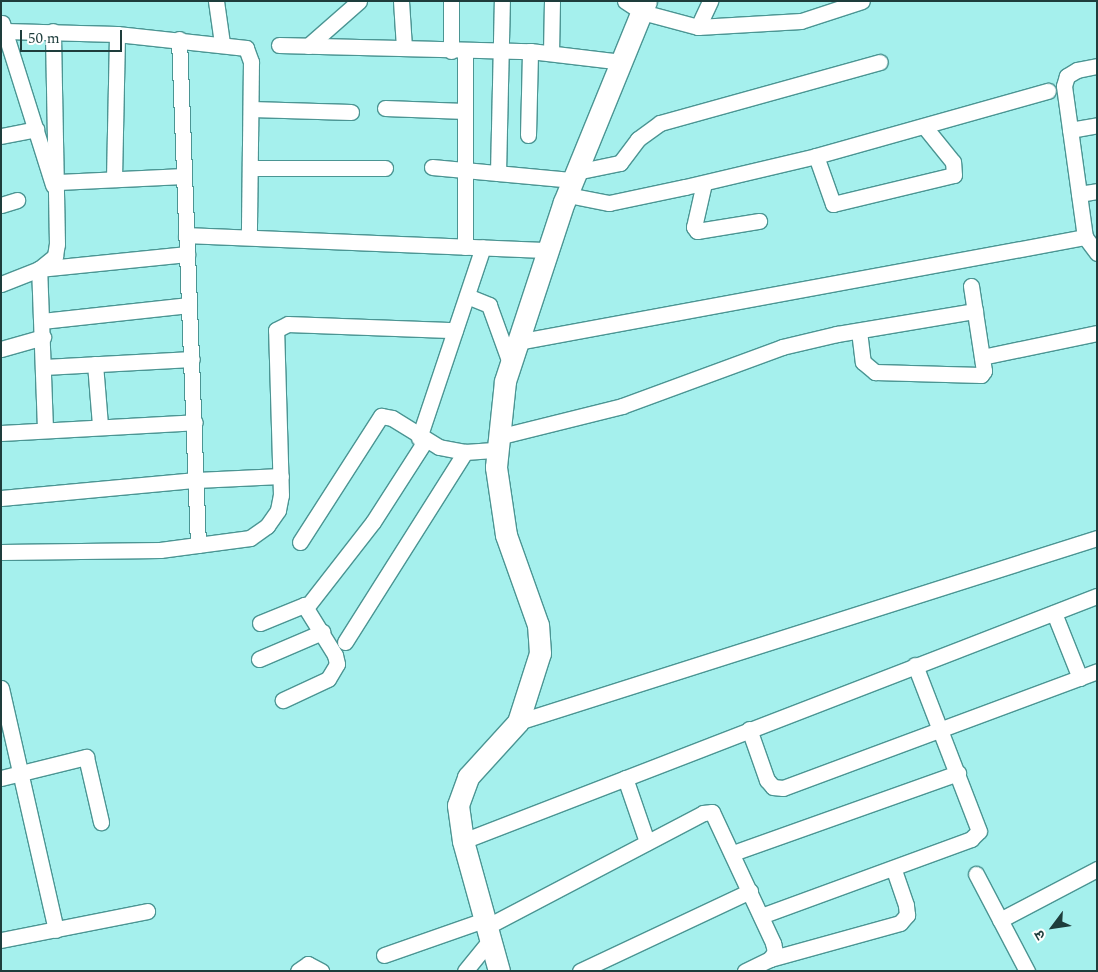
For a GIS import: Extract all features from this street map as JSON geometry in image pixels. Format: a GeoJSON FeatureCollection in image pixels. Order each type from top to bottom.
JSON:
{"type":"FeatureCollection","features":[{"type":"Feature","properties":{"kind":"main road"},"geometry":{"type":"LineString","coordinates":[[499,971],[489,928],[463,841],[458,805],[462,789],[518,722],[540,653],[538,625],[506,535],[496,467],[497,443],[510,363],[572,182],[622,62],[638,5]]}},
{"type":"Feature","properties":{"kind":"street"},"geometry":{"type":"LineString","coordinates":[[216,1],[222,43]]}},
{"type":"Feature","properties":{"kind":"street"},"geometry":{"type":"LineString","coordinates":[[308,46],[359,1]]}},
{"type":"Feature","properties":{"kind":"street"},"geometry":{"type":"LineString","coordinates":[[401,1],[404,48]]}},
{"type":"Feature","properties":{"kind":"street"},"geometry":{"type":"LineString","coordinates":[[451,1],[465,111],[465,247]]}},
{"type":"Feature","properties":{"kind":"street"},"geometry":{"type":"LineString","coordinates":[[498,173],[502,1]]}},
{"type":"Feature","properties":{"kind":"street"},"geometry":{"type":"LineString","coordinates":[[551,53],[552,1]]}},
{"type":"Feature","properties":{"kind":"street"},"geometry":{"type":"LineString","coordinates":[[698,27],[710,1]]}},
{"type":"Feature","properties":{"kind":"street"},"geometry":{"type":"LineString","coordinates":[[638,5],[698,27],[801,22],[862,1]]}},
{"type":"Feature","properties":{"kind":"street"},"geometry":{"type":"LineString","coordinates":[[58,201],[3,27],[222,43],[246,48],[250,52],[249,237]]}},
{"type":"Feature","properties":{"kind":"street"},"geometry":{"type":"LineString","coordinates":[[39,269],[54,256],[58,201],[54,31]]}},
{"type":"Feature","properties":{"kind":"street"},"geometry":{"type":"LineString","coordinates":[[114,179],[117,34]]}},
{"type":"Feature","properties":{"kind":"street"},"geometry":{"type":"LineString","coordinates":[[179,40],[195,422],[198,545]]}},
{"type":"Feature","properties":{"kind":"street"},"geometry":{"type":"LineString","coordinates":[[279,45],[458,51],[530,51],[622,62]]}},
{"type":"Feature","properties":{"kind":"street"},"geometry":{"type":"LineString","coordinates":[[528,135],[530,51]]}},
{"type":"Feature","properties":{"kind":"street"},"geometry":{"type":"LineString","coordinates":[[572,182],[620,163],[638,139],[660,123],[880,62]]}},
{"type":"Feature","properties":{"kind":"street"},"geometry":{"type":"LineString","coordinates":[[1097,66],[1068,76],[1064,86],[1085,237],[1097,253]]}},
{"type":"Feature","properties":{"kind":"street"},"geometry":{"type":"LineString","coordinates":[[432,167],[572,182],[609,203],[704,183],[816,156],[1048,91]]}},
{"type":"Feature","properties":{"kind":"street"},"geometry":{"type":"LineString","coordinates":[[385,108],[465,111]]}},
{"type":"Feature","properties":{"kind":"street"},"geometry":{"type":"LineString","coordinates":[[251,109],[351,112]]}},
{"type":"Feature","properties":{"kind":"street"},"geometry":{"type":"LineString","coordinates":[[1070,130],[1097,125]]}},
{"type":"Feature","properties":{"kind":"street"},"geometry":{"type":"LineString","coordinates":[[816,156],[833,204],[954,175],[953,162],[924,126]]}},
{"type":"Feature","properties":{"kind":"street"},"geometry":{"type":"LineString","coordinates":[[1,136],[36,129]]}},
{"type":"Feature","properties":{"kind":"street"},"geometry":{"type":"LineString","coordinates":[[250,168],[385,168]]}},
{"type":"Feature","properties":{"kind":"street"},"geometry":{"type":"LineString","coordinates":[[58,182],[184,176]]}},
{"type":"Feature","properties":{"kind":"street"},"geometry":{"type":"LineString","coordinates":[[704,183],[694,227],[697,231],[759,221]]}},
{"type":"Feature","properties":{"kind":"street"},"geometry":{"type":"LineString","coordinates":[[1079,194],[1097,191]]}},
{"type":"Feature","properties":{"kind":"street"},"geometry":{"type":"LineString","coordinates":[[1,205],[16,200]]}},
{"type":"Feature","properties":{"kind":"street"},"geometry":{"type":"LineString","coordinates":[[186,235],[549,250]]}},
{"type":"Feature","properties":{"kind":"street"},"geometry":{"type":"LineString","coordinates":[[517,342],[1085,237]]}},
{"type":"Feature","properties":{"kind":"street"},"geometry":{"type":"LineString","coordinates":[[306,608],[373,522],[422,439],[455,330],[483,247]]}},
{"type":"Feature","properties":{"kind":"street"},"geometry":{"type":"LineString","coordinates":[[1,284],[39,269],[187,254]]}},
{"type":"Feature","properties":{"kind":"street"},"geometry":{"type":"LineString","coordinates":[[39,269],[45,429]]}},
{"type":"Feature","properties":{"kind":"street"},"geometry":{"type":"LineString","coordinates":[[859,330],[863,362],[875,372],[975,376],[984,370],[971,286]]}},
{"type":"Feature","properties":{"kind":"street"},"geometry":{"type":"LineString","coordinates":[[467,296],[488,305],[510,363]]}},
{"type":"Feature","properties":{"kind":"street"},"geometry":{"type":"LineString","coordinates":[[42,321],[189,305]]}},
{"type":"Feature","properties":{"kind":"street"},"geometry":{"type":"LineString","coordinates":[[300,542],[377,419],[386,415],[422,439],[466,452],[622,406],[759,354],[859,330],[975,311]]}},
{"type":"Feature","properties":{"kind":"street"},"geometry":{"type":"LineString","coordinates":[[1,552],[151,550],[250,538],[267,526],[278,510],[281,476],[275,336],[281,325],[455,330]]}},
{"type":"Feature","properties":{"kind":"street"},"geometry":{"type":"LineString","coordinates":[[982,357],[1097,333]]}},
{"type":"Feature","properties":{"kind":"street"},"geometry":{"type":"LineString","coordinates":[[1,349],[43,337]]}},
{"type":"Feature","properties":{"kind":"street"},"geometry":{"type":"LineString","coordinates":[[44,367],[192,359]]}},
{"type":"Feature","properties":{"kind":"street"},"geometry":{"type":"LineString","coordinates":[[95,364],[100,426]]}},
{"type":"Feature","properties":{"kind":"street"},"geometry":{"type":"LineString","coordinates":[[1,433],[45,429],[195,422]]}},
{"type":"Feature","properties":{"kind":"street"},"geometry":{"type":"LineString","coordinates":[[345,642],[466,452]]}},
{"type":"Feature","properties":{"kind":"street"},"geometry":{"type":"LineString","coordinates":[[1,498],[196,480],[281,476]]}},
{"type":"Feature","properties":{"kind":"street"},"geometry":{"type":"LineString","coordinates":[[518,722],[1097,538]]}},
{"type":"Feature","properties":{"kind":"street"},"geometry":{"type":"LineString","coordinates":[[463,841],[1097,596]]}},
{"type":"Feature","properties":{"kind":"street"},"geometry":{"type":"LineString","coordinates":[[260,623],[304,605],[336,655],[334,672],[328,679],[283,700]]}},
{"type":"Feature","properties":{"kind":"street"},"geometry":{"type":"LineString","coordinates":[[1054,613],[1080,678]]}},
{"type":"Feature","properties":{"kind":"street"},"geometry":{"type":"LineString","coordinates":[[259,659],[322,632]]}},
{"type":"Feature","properties":{"kind":"street"},"geometry":{"type":"LineString","coordinates":[[761,916],[971,839],[979,831],[915,665]]}},
{"type":"Feature","properties":{"kind":"street"},"geometry":{"type":"LineString","coordinates":[[749,730],[767,780],[773,787],[783,788],[942,732],[1097,671]]}},
{"type":"Feature","properties":{"kind":"street"},"geometry":{"type":"LineString","coordinates":[[1,688],[56,930]]}},
{"type":"Feature","properties":{"kind":"street"},"geometry":{"type":"LineString","coordinates":[[1,778],[86,757],[101,822]]}},
{"type":"Feature","properties":{"kind":"street"},"geometry":{"type":"LineString","coordinates":[[733,853],[958,774]]}},
{"type":"Feature","properties":{"kind":"street"},"geometry":{"type":"LineString","coordinates":[[625,778],[647,842]]}},
{"type":"Feature","properties":{"kind":"street"},"geometry":{"type":"LineString","coordinates":[[384,955],[489,928],[647,842],[703,813],[712,812],[733,853],[773,943],[775,952],[770,958]]}},
{"type":"Feature","properties":{"kind":"street"},"geometry":{"type":"LineString","coordinates":[[745,971],[770,958],[900,923],[907,915],[906,905],[892,868]]}},
{"type":"Feature","properties":{"kind":"street"},"geometry":{"type":"LineString","coordinates":[[1000,920],[1097,869]]}},
{"type":"Feature","properties":{"kind":"street"},"geometry":{"type":"LineString","coordinates":[[976,874],[1027,971]]}},
{"type":"Feature","properties":{"kind":"street"},"geometry":{"type":"LineString","coordinates":[[580,971],[750,891]]}},
{"type":"Feature","properties":{"kind":"street"},"geometry":{"type":"LineString","coordinates":[[1,940],[148,911]]}},
{"type":"Feature","properties":{"kind":"street"},"geometry":{"type":"LineString","coordinates":[[465,971],[489,928]]}},
{"type":"Feature","properties":{"kind":"street"},"geometry":{"type":"LineString","coordinates":[[298,971],[308,964],[321,971]]}}]}
